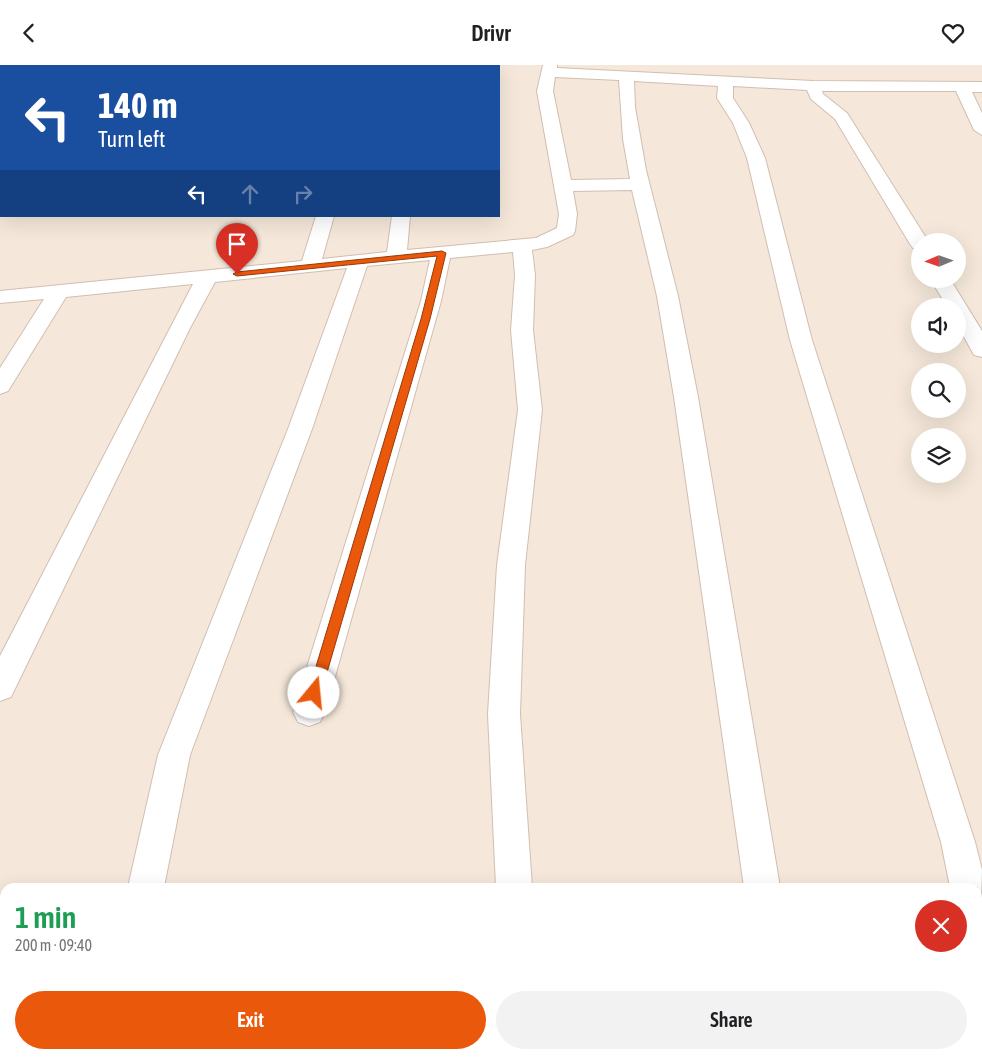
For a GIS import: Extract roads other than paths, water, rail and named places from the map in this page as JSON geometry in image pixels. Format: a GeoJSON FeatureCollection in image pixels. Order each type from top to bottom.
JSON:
{"type":"FeatureCollection","features":[{"type":"Feature","properties":{"kind":"street"},"geometry":{"type":"LineString","coordinates":[[0,297],[540,243],[566,231],[568,214],[545,91],[549,69],[626,75],[662,71],[728,81],[770,78],[813,87],[982,87]]}},
{"type":"Feature","properties":{"kind":"street"},"geometry":{"type":"LineString","coordinates":[[626,75],[626,96],[640,184],[674,324],[706,518],[761,883]]}},
{"type":"Feature","properties":{"kind":"street"},"geometry":{"type":"LineString","coordinates":[[728,81],[724,90],[725,98],[741,123],[756,158],[801,339],[958,842],[967,883]]}},
{"type":"Feature","properties":{"kind":"street"},"geometry":{"type":"LineString","coordinates":[[813,87],[816,96],[841,116],[913,233]]}},
{"type":"Feature","properties":{"kind":"street"},"geometry":{"type":"LineString","coordinates":[[962,87],[982,130]]}},
{"type":"Feature","properties":{"kind":"street"},"geometry":{"type":"LineString","coordinates":[[563,186],[640,184]]}},
{"type":"Feature","properties":{"kind":"street"},"geometry":{"type":"LineString","coordinates":[[310,267],[325,217]]}},
{"type":"Feature","properties":{"kind":"street"},"geometry":{"type":"LineString","coordinates":[[396,258],[401,217]]}},
{"type":"Feature","properties":{"kind":"street"},"geometry":{"type":"LineString","coordinates":[[514,883],[504,714],[511,565],[530,410],[522,330],[525,275],[522,245]]}},
{"type":"Feature","properties":{"kind":"street"},"geometry":{"type":"LineString","coordinates":[[309,712],[425,319],[442,253]]}},
{"type":"Feature","properties":{"kind":"street"},"geometry":{"type":"LineString","coordinates":[[147,883],[174,755],[300,429],[359,262]]}},
{"type":"Feature","properties":{"kind":"street"},"geometry":{"type":"LineString","coordinates":[[0,687],[179,328],[207,277]]}},
{"type":"Feature","properties":{"kind":"street"},"geometry":{"type":"LineString","coordinates":[[0,386],[58,292]]}},
{"type":"Feature","properties":{"kind":"street"},"geometry":{"type":"LineString","coordinates":[[966,322],[982,349]]}}]}
